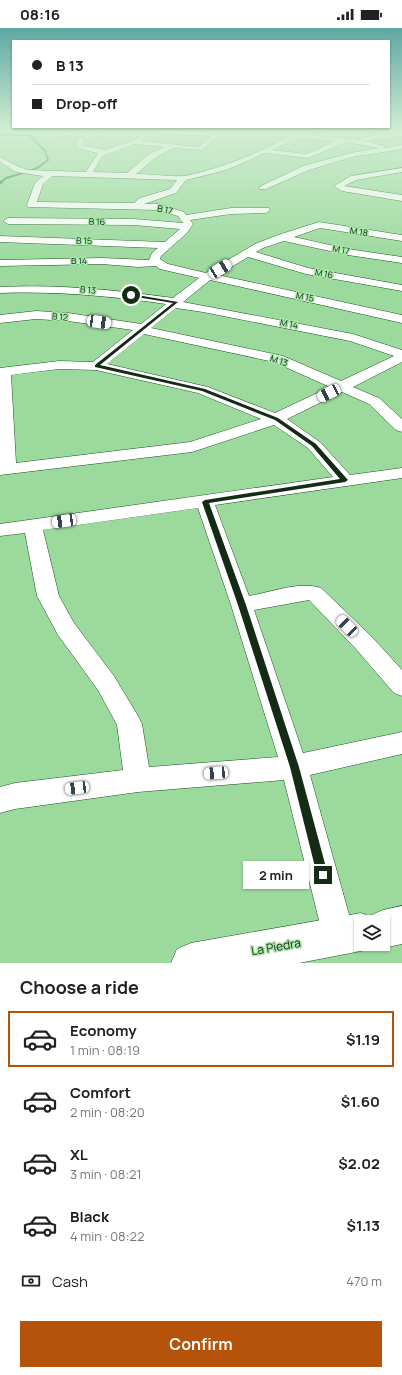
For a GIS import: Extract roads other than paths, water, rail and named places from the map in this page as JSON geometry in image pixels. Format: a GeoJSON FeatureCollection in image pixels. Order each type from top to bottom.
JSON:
{"type":"FeatureCollection","features":[{"type":"Feature","properties":{"kind":"street"},"geometry":{"type":"LineString","coordinates":[[39,173],[183,178],[204,173]]}},
{"type":"Feature","properties":{"kind":"street"},"geometry":{"type":"LineString","coordinates":[[130,176],[134,173]]}},
{"type":"Feature","properties":{"kind":"street"},"geometry":{"type":"LineString","coordinates":[[263,187],[296,173]]}},
{"type":"Feature","properties":{"kind":"street"},"geometry":{"type":"LineString","coordinates":[[372,173],[377,174]]}},
{"type":"Feature","properties":{"kind":"street"},"geometry":{"type":"LineString","coordinates":[[388,173],[354,178],[338,186],[402,198]]}},
{"type":"Feature","properties":{"kind":"street"},"geometry":{"type":"LineString","coordinates":[[4,223],[25,209],[38,189],[38,183],[50,174]]}},
{"type":"Feature","properties":{"kind":"street"},"geometry":{"type":"LineString","coordinates":[[134,206],[144,200],[172,191],[183,178]]}},
{"type":"Feature","properties":{"kind":"street"},"geometry":{"type":"LineString","coordinates":[[354,178],[388,181]]}},
{"type":"Feature","properties":{"kind":"street","name":"B 17"},"geometry":{"type":"LineString","coordinates":[[25,209],[134,206],[159,208],[172,210],[181,214],[186,222]]}},
{"type":"Feature","properties":{"kind":"street","name":"B 16"},"geometry":{"type":"LineString","coordinates":[[4,223],[186,222],[231,211],[266,210]]}},
{"type":"Feature","properties":{"kind":"street"},"geometry":{"type":"LineString","coordinates":[[186,222],[184,231],[156,255],[154,260],[157,264],[164,267],[207,277]]}},
{"type":"Feature","properties":{"kind":"street","name":"M 18"},"geometry":{"type":"LineString","coordinates":[[281,237],[316,226],[402,238]]}},
{"type":"Feature","properties":{"kind":"street"},"geometry":{"type":"LineString","coordinates":[[96,366],[207,277],[259,246],[281,237]]}},
{"type":"Feature","properties":{"kind":"street","name":"M 17"},"geometry":{"type":"LineString","coordinates":[[281,237],[348,252],[402,260]]}},
{"type":"Feature","properties":{"kind":"street","name":"B 15"},"geometry":{"type":"LineString","coordinates":[[0,239],[168,245]]}},
{"type":"Feature","properties":{"kind":"street","name":"M 16"},"geometry":{"type":"LineString","coordinates":[[247,253],[306,271],[402,288]]}},
{"type":"Feature","properties":{"kind":"street","name":"B 14"},"geometry":{"type":"LineString","coordinates":[[0,262],[102,261],[157,264]]}},
{"type":"Feature","properties":{"kind":"street","name":"M 15"},"geometry":{"type":"LineString","coordinates":[[207,277],[353,307],[402,319]]}},
{"type":"Feature","properties":{"kind":"street","name":"B 13"},"geometry":{"type":"LineString","coordinates":[[0,290],[34,288],[78,289],[175,303]]}},
{"type":"Feature","properties":{"kind":"street","name":"M 14"},"geometry":{"type":"LineString","coordinates":[[175,303],[353,338],[402,356]]}},
{"type":"Feature","properties":{"kind":"street","name":"B 12"},"geometry":{"type":"LineString","coordinates":[[0,319],[36,315],[68,317],[143,329]]}},
{"type":"Feature","properties":{"kind":"street","name":"M 13"},"geometry":{"type":"LineString","coordinates":[[143,329],[278,359],[374,401],[402,427]]}},
{"type":"Feature","properties":{"kind":"street"},"geometry":{"type":"LineString","coordinates":[[345,480],[314,445],[276,419],[203,390],[96,366],[59,366],[2,371],[4,469],[192,447],[276,419],[402,356]]}},
{"type":"Feature","properties":{"kind":"street"},"geometry":{"type":"LineString","coordinates":[[0,530],[205,502],[402,472]]}},
{"type":"Feature","properties":{"kind":"street"},"geometry":{"type":"LineString","coordinates":[[205,502],[242,605],[350,934]]}},
{"type":"Feature","properties":{"kind":"street"},"geometry":{"type":"LineString","coordinates":[[33,526],[48,596],[66,629],[106,683],[129,724],[138,780]]}},
{"type":"Feature","properties":{"kind":"street"},"geometry":{"type":"LineString","coordinates":[[242,605],[303,593],[314,593],[364,643],[402,686]]}},
{"type":"Feature","properties":{"kind":"street"},"geometry":{"type":"LineString","coordinates":[[0,800],[16,796],[138,780],[294,767],[402,743]]}},
{"type":"Feature","properties":{"kind":"street"},"geometry":{"type":"LineString","coordinates":[[390,927],[402,925]]}},
{"type":"Feature","properties":{"kind":"street","name":"La Piedra"},"geometry":{"type":"LineString","coordinates":[[192,963],[350,934]]}},
{"type":"Feature","properties":{"kind":"waterway"},"geometry":{"type":"LineString","coordinates":[[1,182],[0,183],[6,178],[24,173]]}}]}
